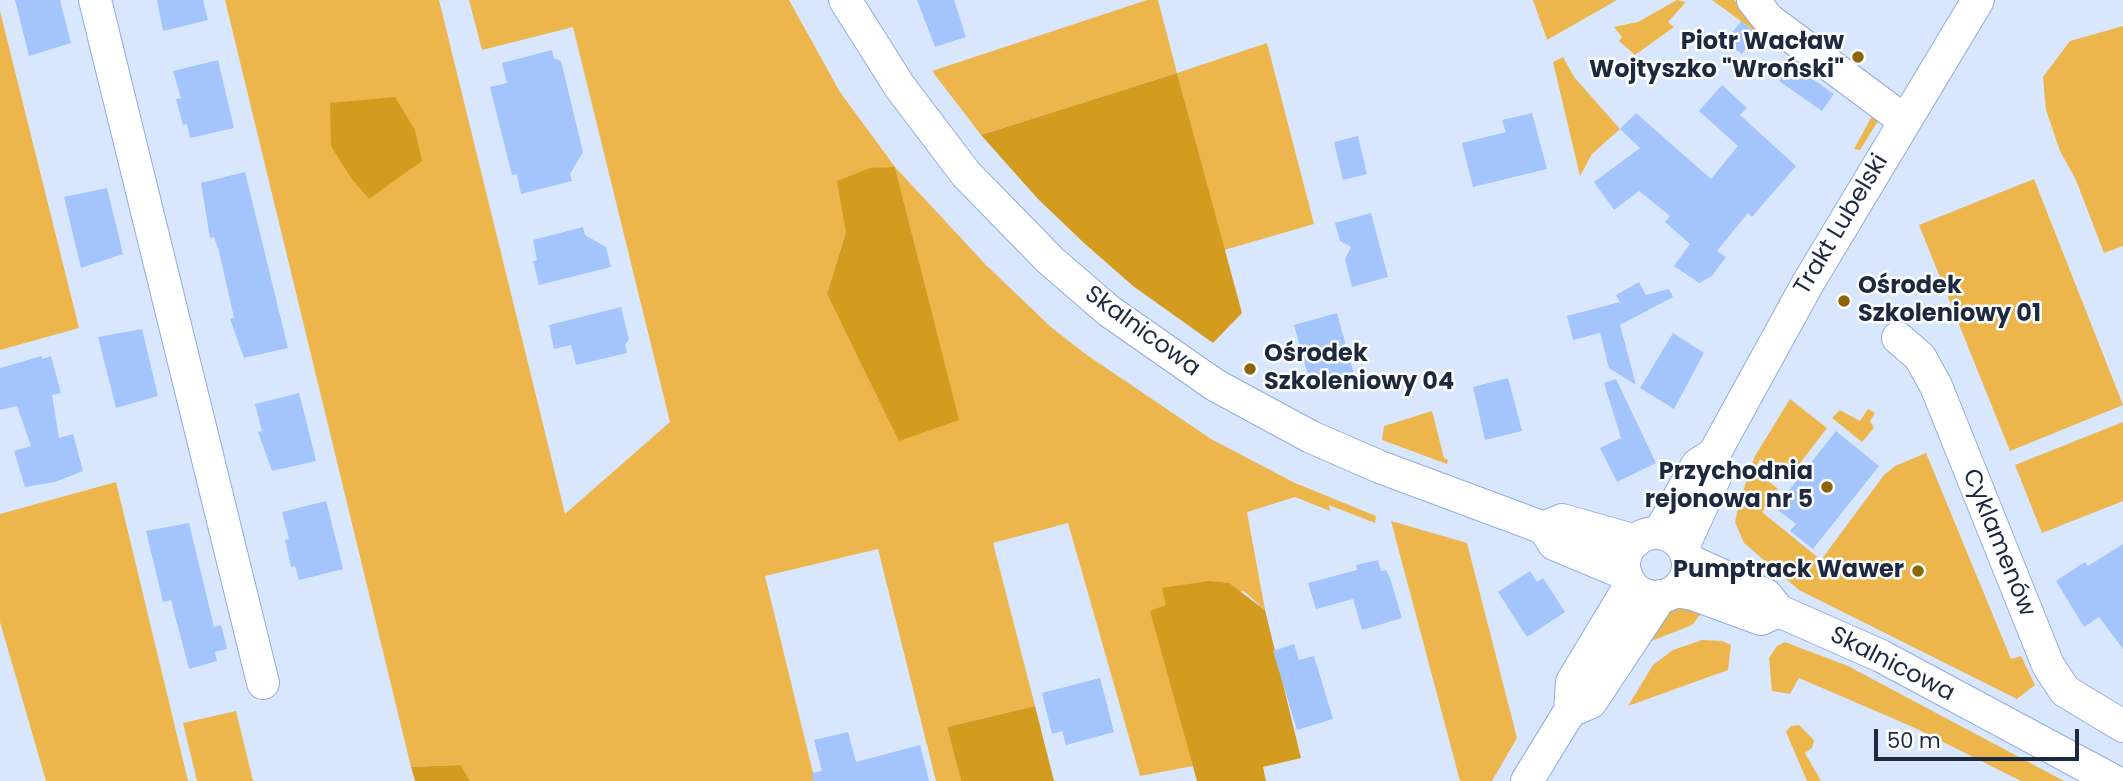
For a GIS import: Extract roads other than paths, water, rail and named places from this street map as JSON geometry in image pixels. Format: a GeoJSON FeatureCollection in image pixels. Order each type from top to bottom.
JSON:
{"type":"FeatureCollection","features":[{"type":"Feature","properties":{"kind":"street"},"geometry":{"type":"LineString","coordinates":[[95,0],[263,682]]}},
{"type":"Feature","properties":{"kind":"street","name":"Skalnicowa"},"geometry":{"type":"LineString","coordinates":[[845,0],[900,87],[967,174],[1050,260],[1109,311],[1215,385],[1311,437],[1380,467],[1544,527],[1554,544],[1629,579]]}},
{"type":"Feature","properties":{"kind":"street"},"geometry":{"type":"LineString","coordinates":[[1753,0],[1768,19],[1905,121]]}},
{"type":"Feature","properties":{"kind":"street","name":"Trakt Lubelski"},"geometry":{"type":"LineString","coordinates":[[1666,545],[1715,477],[1714,454],[1791,310],[1978,0]]}},
{"type":"Feature","properties":{"kind":"street","name":"Cyklamenów"},"geometry":{"type":"LineString","coordinates":[[1898,338],[1920,357],[1936,386],[2049,665],[2065,691],[2123,726]]}},
{"type":"Feature","properties":{"kind":"street","name":"Skalnicowa"},"geometry":{"type":"LineString","coordinates":[[1544,527],[1562,520],[1666,545],[1766,595],[1779,611],[1881,656],[2114,781]]}},
{"type":"Feature","properties":{"kind":"street"},"geometry":{"type":"LineString","coordinates":[[1527,781],[1570,711],[1572,682],[1629,579],[1626,557],[1666,545],[1687,574],[1668,594],[1591,702],[1570,711]]}},
{"type":"Feature","properties":{"kind":"street"},"geometry":{"type":"LineString","coordinates":[[1629,579],[1644,594],[1668,594]]}},
{"type":"Feature","properties":{"kind":"street","name":"Skalnicowa"},"geometry":{"type":"LineString","coordinates":[[1668,594],[1693,594],[1760,619],[1779,611]]}},
{"type":"Feature","properties":{"kind":"place","name":"Piotr Wacław Wojtyszko \"Wroński\""},"geometry":{"type":"Point","coordinates":[1858,57]}},
{"type":"Feature","properties":{"kind":"place","name":"Ośrodek Szkoleniowy 01"},"geometry":{"type":"Point","coordinates":[1844,301]}},
{"type":"Feature","properties":{"kind":"place","name":"Ośrodek Szkoleniowy 04"},"geometry":{"type":"Point","coordinates":[1250,369]}},
{"type":"Feature","properties":{"kind":"place","name":"Przychodnia rejonowa nr 5"},"geometry":{"type":"Point","coordinates":[1827,487]}},
{"type":"Feature","properties":{"kind":"place","name":"Pumptrack Wawer"},"geometry":{"type":"Point","coordinates":[1918,571]}}]}
